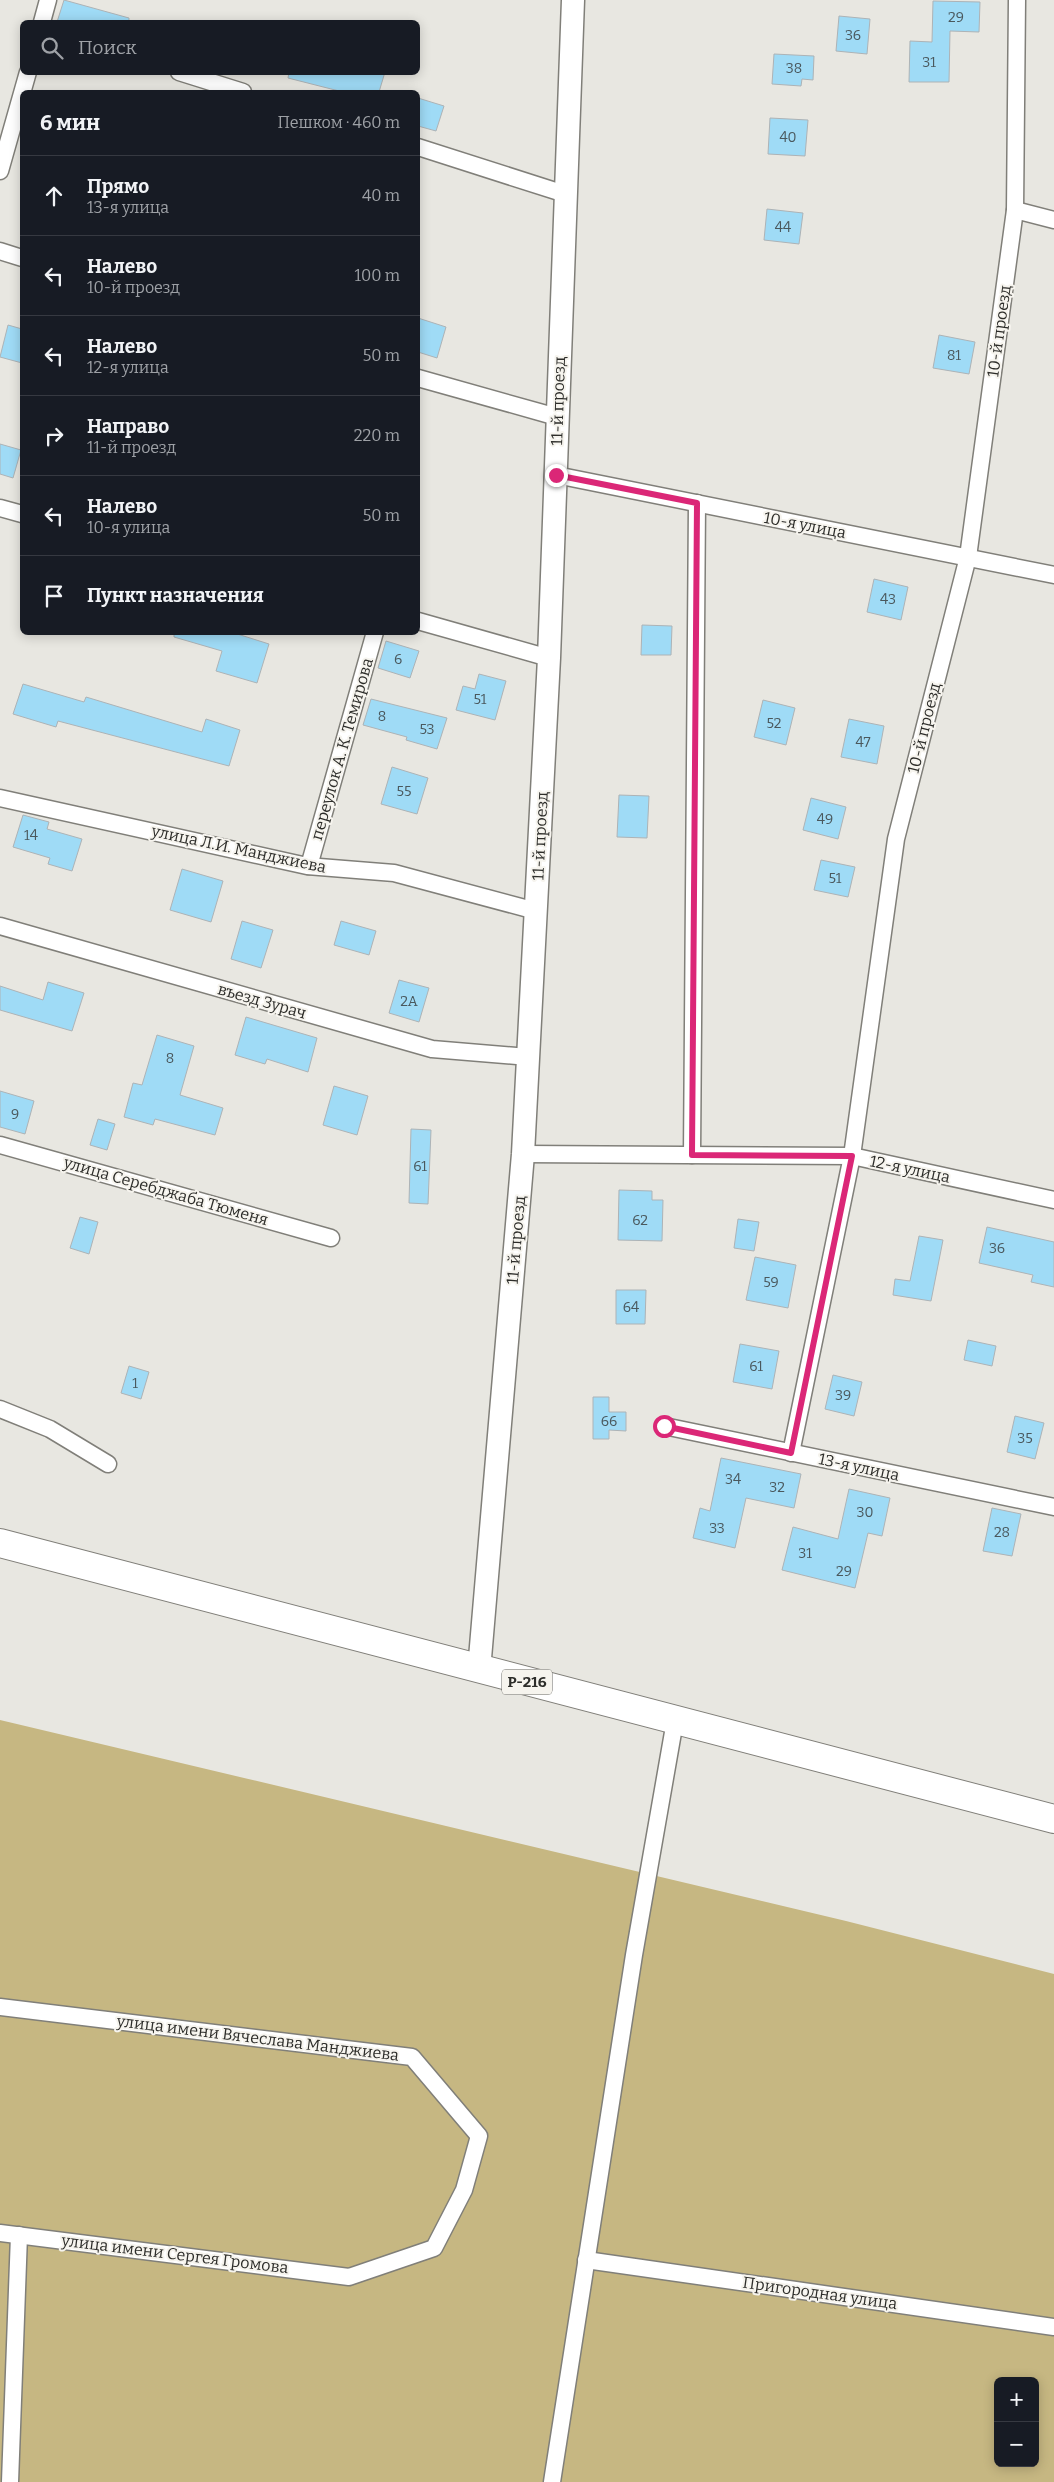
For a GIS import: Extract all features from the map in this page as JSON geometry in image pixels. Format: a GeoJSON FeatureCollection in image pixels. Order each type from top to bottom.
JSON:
{"type":"FeatureCollection","features":[{"type":"Feature","properties":{"kind":"highway","name":"Р-216"},"geometry":{"type":"LineString","coordinates":[[0,1543],[479,1670],[1054,1819]]}},
{"type":"Feature","properties":{"kind":"street"},"geometry":{"type":"LineString","coordinates":[[43,20],[48,0]]}},
{"type":"Feature","properties":{"kind":"street","name":"11-й проезд"},"geometry":{"type":"LineString","coordinates":[[479,1670],[523,1154],[549,658],[573,0]]}},
{"type":"Feature","properties":{"kind":"street","name":"10-й проезд"},"geometry":{"type":"LineString","coordinates":[[791,1453],[852,1156],[896,839],[968,558],[1015,210],[1017,0]]}},
{"type":"Feature","properties":{"kind":"street"},"geometry":{"type":"LineString","coordinates":[[23,90],[27,75]]}},
{"type":"Feature","properties":{"kind":"street"},"geometry":{"type":"LineString","coordinates":[[189,75],[237,90]]}},
{"type":"Feature","properties":{"kind":"street"},"geometry":{"type":"LineString","coordinates":[[0,170],[20,100]]}},
{"type":"Feature","properties":{"kind":"street"},"geometry":{"type":"LineString","coordinates":[[420,148],[565,194]]}},
{"type":"Feature","properties":{"kind":"street"},"geometry":{"type":"LineString","coordinates":[[1015,210],[1054,220]]}},
{"type":"Feature","properties":{"kind":"street"},"geometry":{"type":"LineString","coordinates":[[0,251],[20,257]]}},
{"type":"Feature","properties":{"kind":"street"},"geometry":{"type":"LineString","coordinates":[[420,379],[557,417]]}},
{"type":"Feature","properties":{"kind":"street","name":"10-я улица"},"geometry":{"type":"LineString","coordinates":[[556,475],[1054,575]]}},
{"type":"Feature","properties":{"kind":"street"},"geometry":{"type":"LineString","coordinates":[[692,1155],[697,503]]}},
{"type":"Feature","properties":{"kind":"street"},"geometry":{"type":"LineString","coordinates":[[0,508],[20,513]]}},
{"type":"Feature","properties":{"kind":"street"},"geometry":{"type":"LineString","coordinates":[[420,621],[549,658]]}},
{"type":"Feature","properties":{"kind":"street","name":"переулок А. К. Темирова"},"geometry":{"type":"LineString","coordinates":[[309,866],[374,635]]}},
{"type":"Feature","properties":{"kind":"street","name":"улица Л.И. Манджиева"},"geometry":{"type":"LineString","coordinates":[[0,798],[309,866],[394,873],[536,911]]}},
{"type":"Feature","properties":{"kind":"street","name":"въезд Зурач"},"geometry":{"type":"LineString","coordinates":[[0,926],[432,1049],[528,1057]]}},
{"type":"Feature","properties":{"kind":"street","name":"улица Серебджаба Тюменя"},"geometry":{"type":"LineString","coordinates":[[0,1145],[331,1238]]}},
{"type":"Feature","properties":{"kind":"street","name":"12-я улица"},"geometry":{"type":"LineString","coordinates":[[523,1154],[852,1156],[1054,1200]]}},
{"type":"Feature","properties":{"kind":"street"},"geometry":{"type":"LineString","coordinates":[[0,1409],[50,1429],[108,1464]]}},
{"type":"Feature","properties":{"kind":"street","name":"13-я улица"},"geometry":{"type":"LineString","coordinates":[[664,1426],[1054,1507]]}},
{"type":"Feature","properties":{"kind":"street"},"geometry":{"type":"LineString","coordinates":[[552,2482],[634,1955],[675,1721]]}},
{"type":"Feature","properties":{"kind":"street","name":"улица имени Вячеслава Манджиева"},"geometry":{"type":"LineString","coordinates":[[0,2007],[412,2057],[479,2136],[464,2190],[434,2248],[349,2277]]}},
{"type":"Feature","properties":{"kind":"street","name":"улица имени Сергея Громова"},"geometry":{"type":"LineString","coordinates":[[0,2234],[349,2277]]}},
{"type":"Feature","properties":{"kind":"street"},"geometry":{"type":"LineString","coordinates":[[10,2482],[19,2236]]}},
{"type":"Feature","properties":{"kind":"street","name":"Пригородная улица"},"geometry":{"type":"LineString","coordinates":[[586,2260],[1054,2327]]}},
{"type":"Feature","properties":{"kind":"shaded area"},"geometry":{"type":"Polygon","coordinates":[[[0,1720],[846,1921],[1054,1974],[1054,2482],[0,2482],[0,1720]]]}},
{"type":"Feature","properties":{"kind":"building"},"geometry":{"type":"Polygon","coordinates":[[[64,0],[129,18],[129,20],[58,20],[64,0]]]}},
{"type":"Feature","properties":{"kind":"building"},"geometry":{"type":"Polygon","coordinates":[[[933,1],[980,2],[979,32],[950,31],[949,82],[909,82],[910,41],[932,42],[933,1]]]}},
{"type":"Feature","properties":{"kind":"building"},"geometry":{"type":"Polygon","coordinates":[[[839,16],[870,19],[867,54],[836,51],[839,16]]]}},
{"type":"Feature","properties":{"kind":"building"},"geometry":{"type":"Polygon","coordinates":[[[774,54],[814,56],[813,80],[802,79],[801,86],[772,84],[774,54]]]}},
{"type":"Feature","properties":{"kind":"building"},"geometry":{"type":"Polygon","coordinates":[[[288,75],[384,75],[380,90],[335,90],[288,78],[288,75]]]}},
{"type":"Feature","properties":{"kind":"building"},"geometry":{"type":"Polygon","coordinates":[[[420,99],[444,106],[436,131],[420,127],[420,99]]]}},
{"type":"Feature","properties":{"kind":"building"},"geometry":{"type":"Polygon","coordinates":[[[770,118],[808,120],[805,156],[768,154],[770,118]]]}},
{"type":"Feature","properties":{"kind":"building"},"geometry":{"type":"Polygon","coordinates":[[[767,209],[803,213],[799,244],[764,240],[767,209]]]}},
{"type":"Feature","properties":{"kind":"building"},"geometry":{"type":"Polygon","coordinates":[[[420,319],[446,327],[437,358],[420,353],[420,319]]]}},
{"type":"Feature","properties":{"kind":"building"},"geometry":{"type":"Polygon","coordinates":[[[8,325],[20,328],[20,362],[0,357],[8,325]]]}},
{"type":"Feature","properties":{"kind":"building"},"geometry":{"type":"Polygon","coordinates":[[[939,335],[975,342],[969,374],[933,368],[939,335]]]}},
{"type":"Feature","properties":{"kind":"building"},"geometry":{"type":"Polygon","coordinates":[[[0,444],[20,450],[13,478],[0,474],[0,444]]]}},
{"type":"Feature","properties":{"kind":"building"},"geometry":{"type":"Polygon","coordinates":[[[874,579],[908,587],[901,620],[867,612],[874,579]]]}},
{"type":"Feature","properties":{"kind":"building"},"geometry":{"type":"Polygon","coordinates":[[[642,625],[672,626],[671,655],[641,655],[642,625]]]}},
{"type":"Feature","properties":{"kind":"building"},"geometry":{"type":"Polygon","coordinates":[[[174,635],[240,635],[269,644],[257,683],[216,671],[222,651],[174,637],[174,635]]]}},
{"type":"Feature","properties":{"kind":"building"},"geometry":{"type":"Polygon","coordinates":[[[386,641],[419,651],[410,678],[378,668],[386,641]]]}},
{"type":"Feature","properties":{"kind":"building"},"geometry":{"type":"Polygon","coordinates":[[[479,674],[506,681],[495,720],[456,710],[463,686],[475,689],[479,674]]]}},
{"type":"Feature","properties":{"kind":"building"},"geometry":{"type":"Polygon","coordinates":[[[23,684],[84,702],[86,697],[202,732],[206,719],[240,730],[229,766],[58,721],[56,727],[13,714],[23,684]]]}},
{"type":"Feature","properties":{"kind":"building"},"geometry":{"type":"Polygon","coordinates":[[[371,699],[447,718],[437,749],[406,740],[407,737],[363,725],[371,699]]]}},
{"type":"Feature","properties":{"kind":"building"},"geometry":{"type":"Polygon","coordinates":[[[763,700],[795,708],[786,745],[754,737],[763,700]]]}},
{"type":"Feature","properties":{"kind":"building"},"geometry":{"type":"Polygon","coordinates":[[[849,719],[884,726],[877,764],[841,757],[849,719]]]}},
{"type":"Feature","properties":{"kind":"building"},"geometry":{"type":"Polygon","coordinates":[[[392,767],[428,778],[417,814],[381,804],[392,767]]]}},
{"type":"Feature","properties":{"kind":"building"},"geometry":{"type":"Polygon","coordinates":[[[619,795],[649,796],[647,838],[617,837],[619,795]]]}},
{"type":"Feature","properties":{"kind":"building"},"geometry":{"type":"Polygon","coordinates":[[[811,798],[846,807],[838,839],[803,830],[811,798]]]}},
{"type":"Feature","properties":{"kind":"building"},"geometry":{"type":"Polygon","coordinates":[[[23,815],[49,822],[47,829],[82,839],[72,871],[48,864],[50,858],[13,847],[23,815]]]}},
{"type":"Feature","properties":{"kind":"building"},"geometry":{"type":"Polygon","coordinates":[[[821,860],[855,867],[848,897],[814,890],[821,860]]]}},
{"type":"Feature","properties":{"kind":"building"},"geometry":{"type":"Polygon","coordinates":[[[182,869],[223,881],[211,922],[170,910],[182,869]]]}},
{"type":"Feature","properties":{"kind":"building"},"geometry":{"type":"Polygon","coordinates":[[[242,921],[273,930],[261,968],[231,959],[242,921]]]}},
{"type":"Feature","properties":{"kind":"building"},"geometry":{"type":"Polygon","coordinates":[[[341,921],[376,931],[369,955],[334,945],[341,921]]]}},
{"type":"Feature","properties":{"kind":"building"},"geometry":{"type":"Polygon","coordinates":[[[399,980],[429,988],[419,1022],[389,1013],[399,980]]]}},
{"type":"Feature","properties":{"kind":"building"},"geometry":{"type":"Polygon","coordinates":[[[48,982],[84,993],[72,1031],[0,1010],[0,986],[43,1000],[48,982]]]}},
{"type":"Feature","properties":{"kind":"building"},"geometry":{"type":"Polygon","coordinates":[[[246,1017],[317,1038],[308,1072],[267,1059],[265,1064],[235,1055],[246,1017]]]}},
{"type":"Feature","properties":{"kind":"building"},"geometry":{"type":"Polygon","coordinates":[[[157,1035],[194,1046],[180,1095],[223,1108],[215,1135],[155,1119],[153,1125],[124,1117],[133,1083],[142,1085],[157,1035]]]}},
{"type":"Feature","properties":{"kind":"building"},"geometry":{"type":"Polygon","coordinates":[[[334,1086],[368,1096],[357,1135],[323,1125],[334,1086]]]}},
{"type":"Feature","properties":{"kind":"building"},"geometry":{"type":"Polygon","coordinates":[[[0,1091],[34,1101],[25,1134],[0,1127],[0,1091]]]}},
{"type":"Feature","properties":{"kind":"building"},"geometry":{"type":"Polygon","coordinates":[[[98,1119],[115,1124],[107,1150],[90,1145],[98,1119]]]}},
{"type":"Feature","properties":{"kind":"building"},"geometry":{"type":"Polygon","coordinates":[[[411,1129],[431,1130],[428,1204],[409,1203],[411,1129]]]}},
{"type":"Feature","properties":{"kind":"building"},"geometry":{"type":"Polygon","coordinates":[[[619,1190],[652,1191],[652,1200],[663,1200],[662,1241],[618,1240],[619,1190]]]}},
{"type":"Feature","properties":{"kind":"building"},"geometry":{"type":"Polygon","coordinates":[[[80,1217],[98,1222],[89,1254],[70,1248],[80,1217]]]}},
{"type":"Feature","properties":{"kind":"building"},"geometry":{"type":"Polygon","coordinates":[[[738,1219],[759,1222],[754,1251],[734,1248],[738,1219]]]}},
{"type":"Feature","properties":{"kind":"building"},"geometry":{"type":"Polygon","coordinates":[[[987,1227],[1054,1242],[1054,1287],[1031,1282],[1033,1275],[979,1263],[987,1227]]]}},
{"type":"Feature","properties":{"kind":"building"},"geometry":{"type":"Polygon","coordinates":[[[919,1236],[943,1240],[931,1301],[893,1295],[895,1279],[910,1281],[919,1236]]]}},
{"type":"Feature","properties":{"kind":"building"},"geometry":{"type":"Polygon","coordinates":[[[755,1257],[796,1265],[788,1308],[746,1300],[755,1257]]]}},
{"type":"Feature","properties":{"kind":"building"},"geometry":{"type":"Polygon","coordinates":[[[616,1290],[646,1290],[645,1324],[616,1324],[616,1290]]]}},
{"type":"Feature","properties":{"kind":"building"},"geometry":{"type":"Polygon","coordinates":[[[968,1340],[996,1346],[992,1366],[964,1360],[968,1340]]]}},
{"type":"Feature","properties":{"kind":"building"},"geometry":{"type":"Polygon","coordinates":[[[740,1344],[779,1351],[772,1389],[733,1382],[740,1344]]]}},
{"type":"Feature","properties":{"kind":"building"},"geometry":{"type":"Polygon","coordinates":[[[129,1366],[149,1372],[141,1399],[121,1393],[129,1366]]]}},
{"type":"Feature","properties":{"kind":"building"},"geometry":{"type":"Polygon","coordinates":[[[833,1375],[862,1382],[854,1416],[825,1409],[833,1375]]]}},
{"type":"Feature","properties":{"kind":"building"},"geometry":{"type":"Polygon","coordinates":[[[593,1397],[609,1397],[609,1412],[626,1412],[626,1431],[609,1430],[609,1439],[593,1439],[593,1397]]]}},
{"type":"Feature","properties":{"kind":"building"},"geometry":{"type":"Polygon","coordinates":[[[1015,1416],[1044,1423],[1035,1459],[1007,1452],[1015,1416]]]}},
{"type":"Feature","properties":{"kind":"building"},"geometry":{"type":"Polygon","coordinates":[[[721,1458],[801,1474],[794,1508],[746,1498],[735,1548],[693,1538],[700,1508],[710,1511],[721,1458]]]}},
{"type":"Feature","properties":{"kind":"building"},"geometry":{"type":"Polygon","coordinates":[[[849,1489],[890,1498],[882,1536],[868,1533],[855,1588],[782,1570],[793,1527],[838,1539],[849,1489]]]}},
{"type":"Feature","properties":{"kind":"building"},"geometry":{"type":"Polygon","coordinates":[[[992,1508],[1021,1514],[1012,1556],[983,1551],[992,1508]]]}},
{"type":"Feature","properties":{"kind":"route"},"geometry":{"type":"LineString","coordinates":[[556,475],[697,503],[692,1155],[852,1156],[791,1453],[664,1426]]}}]}
